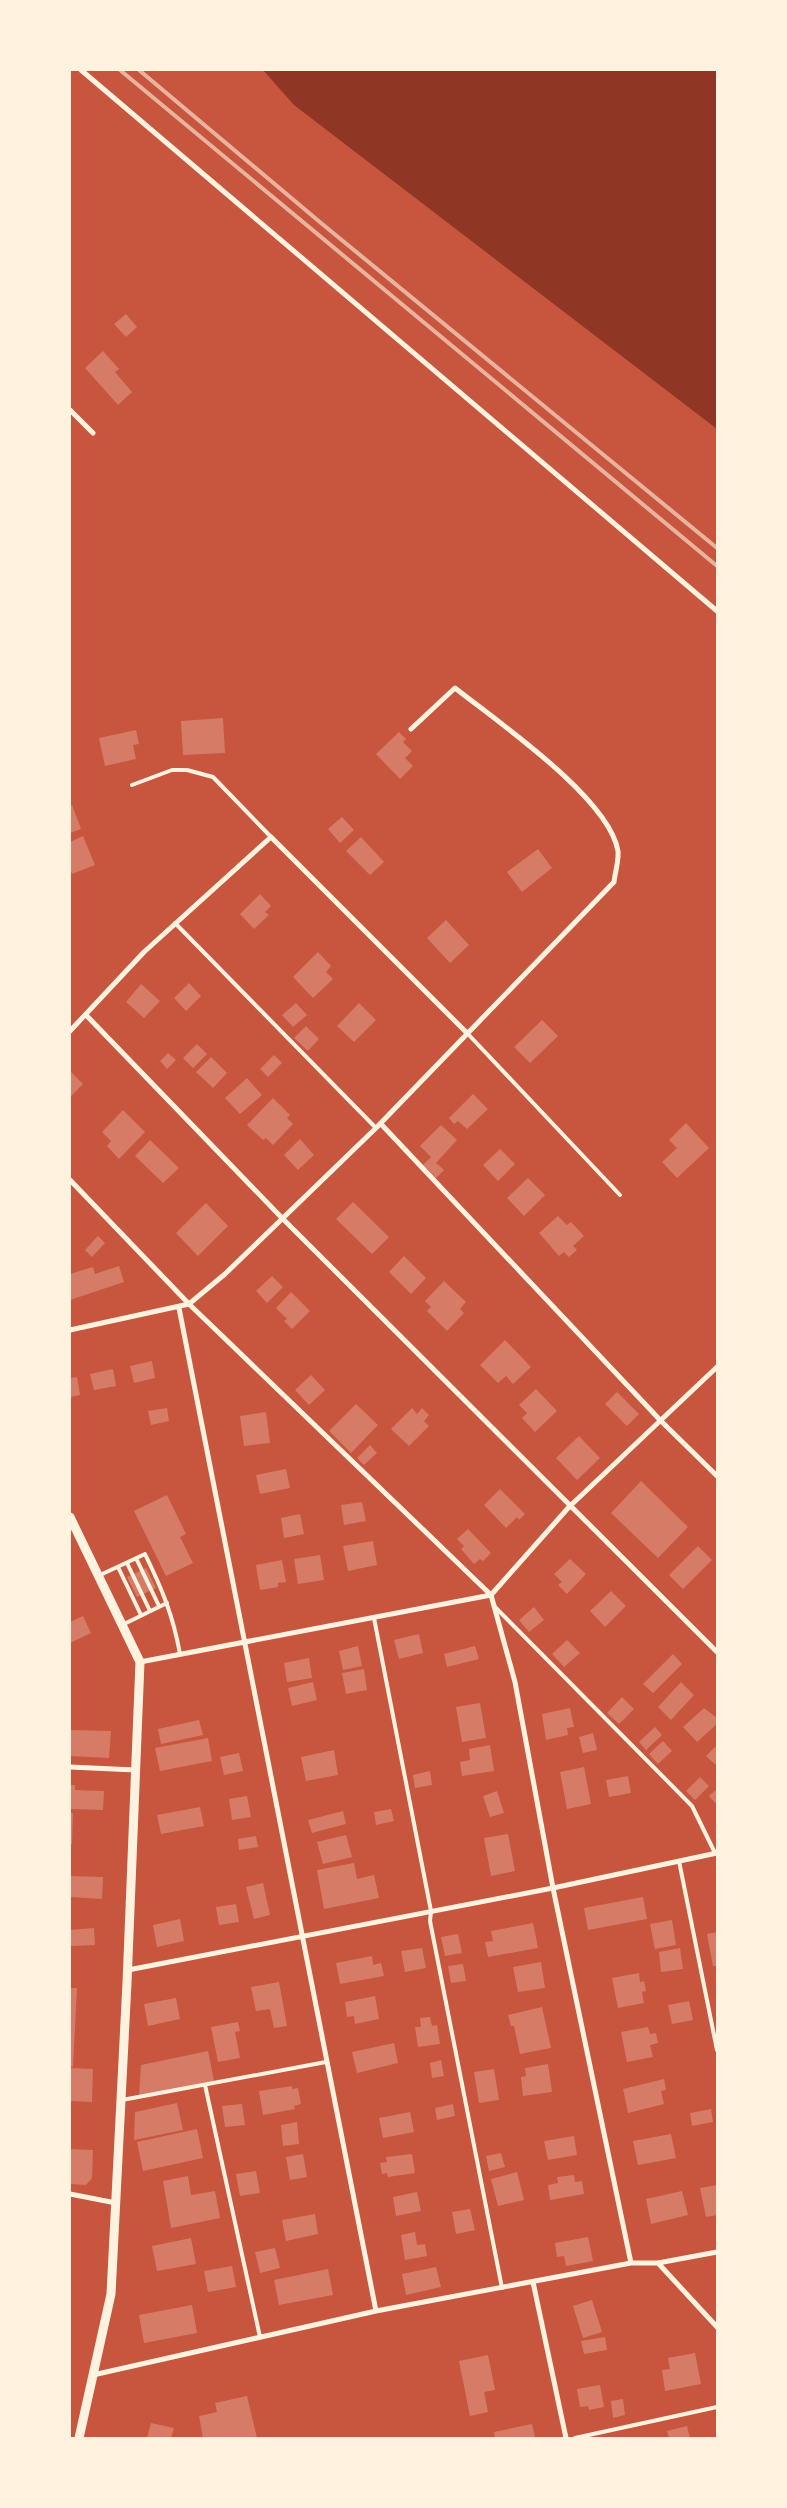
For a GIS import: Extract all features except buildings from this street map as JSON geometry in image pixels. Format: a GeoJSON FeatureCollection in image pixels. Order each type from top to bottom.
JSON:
{"type":"FeatureCollection","features":[{"type":"Feature","properties":{"kind":"street"},"geometry":{"type":"LineString","coordinates":[[82,70],[717,611]]}},
{"type":"Feature","properties":{"kind":"street"},"geometry":{"type":"LineString","coordinates":[[70,410],[93,433]]}},
{"type":"Feature","properties":{"kind":"street"},"geometry":{"type":"LineString","coordinates":[[70,1330],[179,1308],[189,1304],[226,1274],[379,1126],[614,882],[618,852],[606,822],[567,778],[456,688],[411,729]]}},
{"type":"Feature","properties":{"kind":"street"},"geometry":{"type":"LineString","coordinates":[[70,1031],[144,952],[271,837],[467,1033]]}},
{"type":"Feature","properties":{"kind":"street"},"geometry":{"type":"LineString","coordinates":[[86,1015],[282,1218],[569,1507],[717,1652]]}},
{"type":"Feature","properties":{"kind":"street"},"geometry":{"type":"LineString","coordinates":[[379,1126],[660,1421],[717,1476]]}},
{"type":"Feature","properties":{"kind":"street"},"geometry":{"type":"LineString","coordinates":[[70,1180],[189,1304],[492,1595],[515,1682],[553,1888],[631,2262]]}},
{"type":"Feature","properties":{"kind":"street"},"geometry":{"type":"LineString","coordinates":[[179,1308],[376,2311]]}},
{"type":"Feature","properties":{"kind":"street"},"geometry":{"type":"LineString","coordinates":[[140,1662],[492,1595],[569,1507],[717,1368]]}},
{"type":"Feature","properties":{"kind":"street"},"geometry":{"type":"LineString","coordinates":[[70,1517],[140,1662],[128,1970],[111,2294],[79,2438]]}},
{"type":"Feature","properties":{"kind":"street"},"geometry":{"type":"LineString","coordinates":[[70,1767],[135,1770]]}},
{"type":"Feature","properties":{"kind":"street"},"geometry":{"type":"LineString","coordinates":[[128,1970],[553,1888],[716,1853]]}},
{"type":"Feature","properties":{"kind":"street"},"geometry":{"type":"LineString","coordinates":[[70,2194],[116,2203]]}},
{"type":"Feature","properties":{"kind":"street"},"geometry":{"type":"LineString","coordinates":[[93,2375],[376,2311],[631,2262],[658,2262],[717,2252]]}},
{"type":"Feature","properties":{"kind":"street"},"geometry":{"type":"LineString","coordinates":[[658,2262],[717,2327]]}},
{"type":"Feature","properties":{"kind":"street"},"geometry":{"type":"LineString","coordinates":[[533,2282],[566,2438]]}},
{"type":"Feature","properties":{"kind":"lane"},"geometry":{"type":"LineString","coordinates":[[132,785],[172,770],[188,770],[213,777],[271,837]]}},
{"type":"Feature","properties":{"kind":"lane"},"geometry":{"type":"LineString","coordinates":[[175,924],[379,1126]]}},
{"type":"Feature","properties":{"kind":"lane"},"geometry":{"type":"LineString","coordinates":[[467,1033],[620,1195]]}},
{"type":"Feature","properties":{"kind":"lane"},"geometry":{"type":"LineString","coordinates":[[98,1576],[145,1554],[173,1619],[180,1654]]}},
{"type":"Feature","properties":{"kind":"lane"},"geometry":{"type":"LineString","coordinates":[[136,1558],[159,1606]]}},
{"type":"Feature","properties":{"kind":"lane"},"geometry":{"type":"LineString","coordinates":[[127,1562],[150,1611]]}},
{"type":"Feature","properties":{"kind":"lane"},"geometry":{"type":"LineString","coordinates":[[118,1567],[141,1615]]}},
{"type":"Feature","properties":{"kind":"lane"},"geometry":{"type":"LineString","coordinates":[[122,1625],[167,1602]]}},
{"type":"Feature","properties":{"kind":"lane"},"geometry":{"type":"LineString","coordinates":[[495,1606],[692,1806],[716,1853]]}},
{"type":"Feature","properties":{"kind":"lane"},"geometry":{"type":"LineString","coordinates":[[374,1618],[430,1911],[430,1921],[502,2288]]}},
{"type":"Feature","properties":{"kind":"lane"},"geometry":{"type":"LineString","coordinates":[[679,1861],[717,2050]]}},
{"type":"Feature","properties":{"kind":"lane"},"geometry":{"type":"LineString","coordinates":[[122,2100],[326,2062]]}},
{"type":"Feature","properties":{"kind":"lane"},"geometry":{"type":"LineString","coordinates":[[205,2085],[260,2337]]}},
{"type":"Feature","properties":{"kind":"lane"},"geometry":{"type":"LineString","coordinates":[[575,2438],[717,2407]]}},
{"type":"Feature","properties":{"kind":"shaded area"},"geometry":{"type":"Polygon","coordinates":[[[263,70],[717,70],[717,429],[294,105],[263,70]]]}},
{"type":"Feature","properties":{"kind":"railway"},"geometry":{"type":"LineString","coordinates":[[120,70],[717,566]]}},
{"type":"Feature","properties":{"kind":"railway"},"geometry":{"type":"LineString","coordinates":[[139,70],[321,223],[717,548]]}}]}
